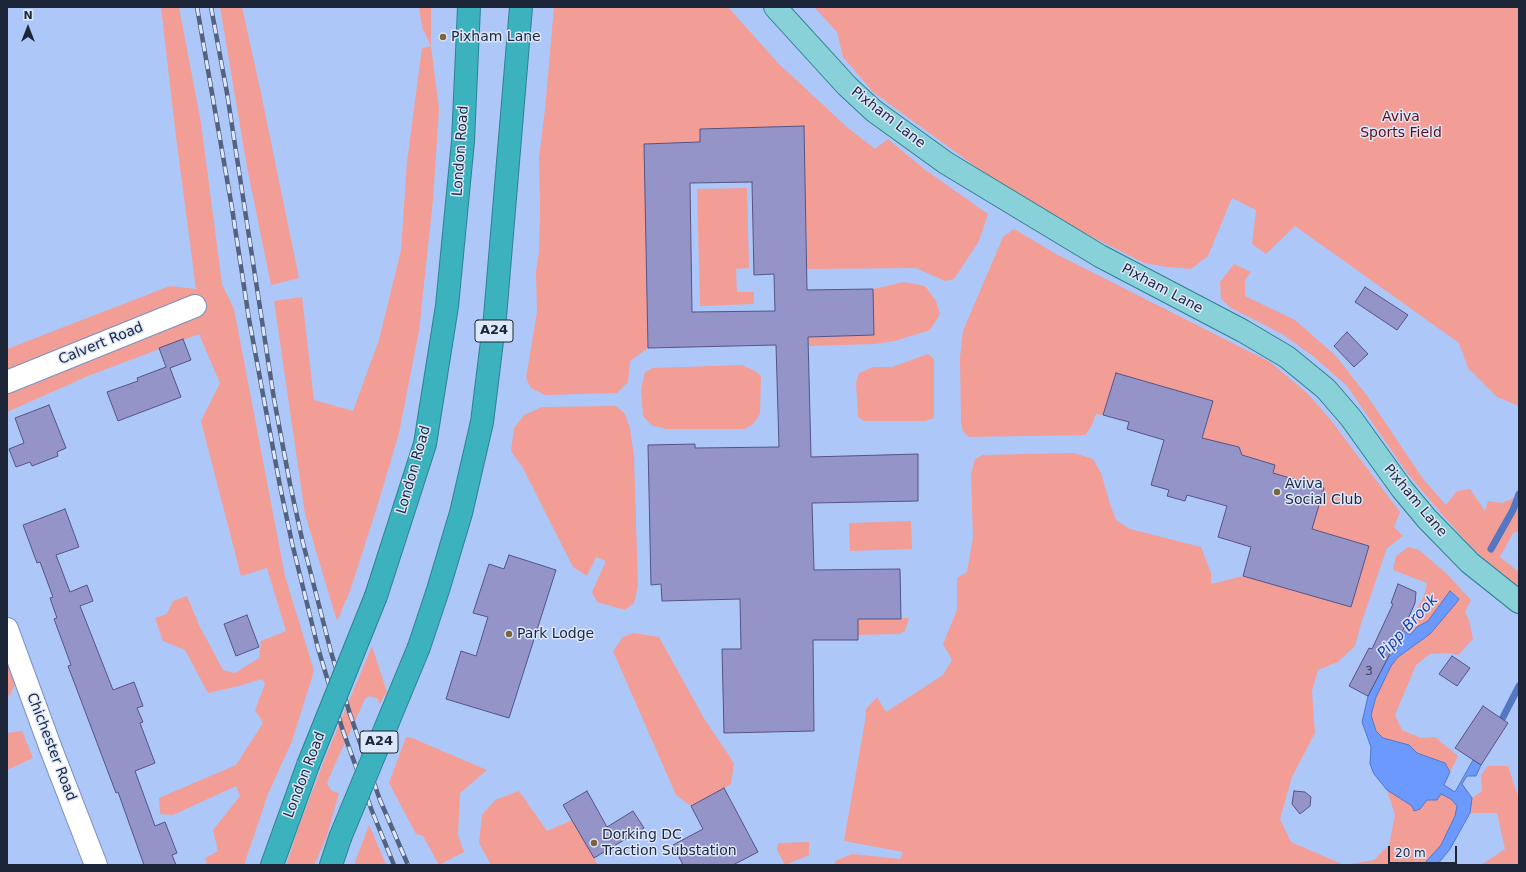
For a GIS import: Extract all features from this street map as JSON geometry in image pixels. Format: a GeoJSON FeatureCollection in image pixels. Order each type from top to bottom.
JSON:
{"type":"FeatureCollection","features":[{"type":"Feature","properties":{"kind":"highway","name":"London Road"},"geometry":{"type":"LineString","coordinates":[[272,865],[308,765],[376,596],[425,444],[446,314],[463,141],[469,7]]}},
{"type":"Feature","properties":{"kind":"highway","name":"A24"},"geometry":{"type":"LineString","coordinates":[[331,865],[340,838],[419,647],[461,513],[482,422],[495,317],[521,7]]}},
{"type":"Feature","properties":{"kind":"main road","name":"Pixham Lane"},"geometry":{"type":"LineString","coordinates":[[775,7],[847,86],[874,111],[946,163],[1100,256],[1243,331],[1286,357],[1326,389],[1346,412],[1402,489],[1427,520],[1470,562],[1519,602]]}},
{"type":"Feature","properties":{"kind":"street","name":"Calvert Road"},"geometry":{"type":"LineString","coordinates":[[7,382],[194,306]]}},
{"type":"Feature","properties":{"kind":"street","name":"Chichester Road"},"geometry":{"type":"LineString","coordinates":[[7,629],[96,865]]}},
{"type":"Feature","properties":{"kind":"green space"},"geometry":{"type":"Polygon","coordinates":[[[161,7],[179,7],[201,123],[222,284],[234,309],[285,576],[314,671],[292,741],[268,794],[244,865],[207,865],[205,858],[218,851],[213,830],[240,796],[236,786],[173,815],[160,814],[159,798],[236,765],[263,723],[255,710],[265,684],[262,679],[208,693],[185,650],[163,641],[155,618],[167,614],[173,601],[187,596],[199,625],[223,670],[235,673],[259,658],[261,641],[286,631],[267,568],[241,576],[201,421],[220,383],[199,334],[88,376],[7,412],[7,349],[170,286],[196,289],[161,7]]]}},
{"type":"Feature","properties":{"kind":"green space"},"geometry":{"type":"Polygon","coordinates":[[[220,7],[242,7],[299,278],[271,285],[247,167],[220,7]]]}},
{"type":"Feature","properties":{"kind":"green space"},"geometry":{"type":"Polygon","coordinates":[[[419,7],[431,7],[431,46],[422,27],[419,7]]]}},
{"type":"Feature","properties":{"kind":"green space"},"geometry":{"type":"Polygon","coordinates":[[[554,7],[728,7],[778,63],[848,128],[875,149],[888,139],[924,169],[988,214],[979,241],[954,279],[945,281],[916,268],[807,269],[804,126],[700,129],[700,142],[644,144],[648,348],[630,361],[628,382],[617,393],[545,395],[531,388],[526,378],[537,312],[536,272],[539,251],[540,210],[539,159],[554,7]]]}},
{"type":"Feature","properties":{"kind":"green space","name":"Aviva Sports Field"},"geometry":{"type":"Polygon","coordinates":[[[814,7],[1519,7],[1519,406],[1497,397],[1468,368],[1459,343],[1295,226],[1266,254],[1252,244],[1256,210],[1232,198],[1208,256],[1191,269],[1144,263],[1035,208],[873,92],[843,57],[837,32],[814,7]]]}},
{"type":"Feature","properties":{"kind":"green space"},"geometry":{"type":"Polygon","coordinates":[[[431,46],[439,109],[433,200],[419,331],[399,433],[350,591],[337,621],[305,514],[274,301],[302,297],[314,400],[353,411],[379,340],[401,250],[407,162],[422,48],[431,46]]]}},
{"type":"Feature","properties":{"kind":"green space"},"geometry":{"type":"Polygon","coordinates":[[[747,188],[749,268],[736,269],[737,292],[754,292],[754,304],[700,306],[697,189],[747,188]]]}},
{"type":"Feature","properties":{"kind":"green space"},"geometry":{"type":"Polygon","coordinates":[[[1014,229],[1056,254],[1270,362],[1307,393],[1330,419],[1400,512],[1394,527],[1403,536],[1387,548],[1355,646],[1338,662],[1318,670],[1312,691],[1315,733],[1292,777],[1280,819],[1291,842],[1344,865],[835,865],[835,861],[852,854],[900,859],[903,852],[844,841],[866,709],[877,697],[886,712],[943,675],[952,660],[943,644],[957,610],[957,578],[967,572],[973,538],[971,474],[975,459],[983,455],[1074,453],[1093,459],[1101,473],[1116,520],[1130,529],[1201,547],[1211,573],[1211,584],[1243,576],[1351,607],[1369,546],[1312,529],[1273,473],[1275,465],[1242,455],[1239,447],[1215,441],[1209,446],[1201,443],[1213,401],[1116,373],[1103,415],[1096,414],[1091,427],[1085,435],[969,437],[963,431],[961,422],[960,357],[963,331],[1003,237],[1014,229]]]}},
{"type":"Feature","properties":{"kind":"green space"},"geometry":{"type":"Polygon","coordinates":[[[1234,264],[1251,272],[1245,280],[1245,296],[1295,320],[1336,356],[1368,397],[1424,480],[1446,505],[1457,491],[1470,489],[1485,511],[1488,501],[1502,503],[1519,496],[1519,531],[1513,533],[1500,557],[1519,572],[1519,587],[1473,549],[1440,512],[1407,473],[1347,386],[1313,356],[1282,334],[1231,308],[1221,299],[1220,282],[1234,264]]]}},
{"type":"Feature","properties":{"kind":"green space"},"geometry":{"type":"Polygon","coordinates":[[[904,282],[925,286],[936,301],[940,314],[930,330],[895,341],[875,344],[809,346],[808,337],[873,335],[873,289],[904,282]]]}},
{"type":"Feature","properties":{"kind":"green space"},"geometry":{"type":"Polygon","coordinates":[[[928,354],[934,359],[934,418],[925,421],[864,421],[858,417],[856,383],[859,373],[873,367],[892,367],[928,354]]]}},
{"type":"Feature","properties":{"kind":"green space"},"geometry":{"type":"Polygon","coordinates":[[[742,365],[755,371],[761,376],[760,414],[753,424],[745,429],[666,429],[651,425],[643,416],[641,390],[645,372],[653,368],[742,365]]]}},
{"type":"Feature","properties":{"kind":"green space"},"geometry":{"type":"Polygon","coordinates":[[[616,406],[625,414],[630,428],[634,456],[638,586],[634,603],[625,610],[597,602],[592,592],[606,561],[596,557],[587,576],[573,567],[523,468],[511,451],[514,428],[524,415],[542,407],[616,406]]]}},
{"type":"Feature","properties":{"kind":"green space"},"geometry":{"type":"Polygon","coordinates":[[[911,521],[912,549],[850,551],[849,523],[911,521]]]}},
{"type":"Feature","properties":{"kind":"green space"},"geometry":{"type":"Polygon","coordinates":[[[1408,547],[1419,550],[1447,574],[1471,600],[1465,612],[1469,620],[1473,639],[1458,655],[1447,653],[1430,654],[1416,665],[1395,715],[1402,730],[1421,738],[1435,737],[1458,756],[1450,772],[1445,763],[1417,753],[1409,745],[1383,738],[1376,731],[1371,715],[1376,697],[1391,666],[1398,657],[1430,634],[1459,599],[1450,591],[1428,621],[1417,627],[1410,635],[1404,631],[1424,596],[1427,583],[1393,570],[1396,556],[1408,547]]]}},
{"type":"Feature","properties":{"kind":"green space"},"geometry":{"type":"Polygon","coordinates":[[[909,618],[905,631],[899,634],[858,635],[858,619],[909,618]]]}},
{"type":"Feature","properties":{"kind":"green space"},"geometry":{"type":"Polygon","coordinates":[[[634,633],[659,637],[705,720],[734,763],[731,784],[691,806],[676,795],[613,651],[623,637],[634,633]]]}},
{"type":"Feature","properties":{"kind":"green space"},"geometry":{"type":"Polygon","coordinates":[[[372,646],[387,692],[379,705],[378,699],[369,696],[365,699],[332,771],[327,784],[332,791],[339,793],[326,839],[314,865],[286,865],[325,758],[372,646]]]}},
{"type":"Feature","properties":{"kind":"green space"},"geometry":{"type":"Polygon","coordinates":[[[7,660],[15,684],[10,695],[7,696],[7,660]]]}},
{"type":"Feature","properties":{"kind":"green space"},"geometry":{"type":"Polygon","coordinates":[[[22,731],[33,758],[7,770],[7,733],[22,731]]]}},
{"type":"Feature","properties":{"kind":"green space"},"geometry":{"type":"Polygon","coordinates":[[[406,737],[412,738],[487,770],[460,793],[458,835],[464,852],[439,865],[423,836],[416,834],[389,783],[406,737]]]}},
{"type":"Feature","properties":{"kind":"green space"},"geometry":{"type":"Polygon","coordinates":[[[1488,766],[1508,766],[1519,799],[1519,865],[1481,865],[1505,849],[1497,813],[1470,813],[1472,798],[1482,791],[1481,775],[1488,766]]]}},
{"type":"Feature","properties":{"kind":"green space"},"geometry":{"type":"Polygon","coordinates":[[[1387,790],[1412,806],[1420,809],[1427,800],[1441,794],[1451,799],[1457,806],[1455,816],[1441,845],[1423,865],[1344,865],[1374,860],[1389,845],[1395,815],[1387,790]]]}},
{"type":"Feature","properties":{"kind":"green space"},"geometry":{"type":"Polygon","coordinates":[[[519,791],[547,831],[572,820],[598,865],[491,865],[479,843],[482,815],[495,800],[519,791]]]}},
{"type":"Feature","properties":{"kind":"green space"},"geometry":{"type":"Polygon","coordinates":[[[369,825],[373,834],[386,865],[354,865],[369,825]]]}},
{"type":"Feature","properties":{"kind":"green space"},"geometry":{"type":"Polygon","coordinates":[[[809,842],[809,855],[785,865],[777,850],[778,843],[809,842]]]}},
{"type":"Feature","properties":{"kind":"water"},"geometry":{"type":"Polygon","coordinates":[[[1450,591],[1459,599],[1430,634],[1398,657],[1391,666],[1376,697],[1371,715],[1376,731],[1383,738],[1409,745],[1417,753],[1445,763],[1450,772],[1444,785],[1455,792],[1473,760],[1481,765],[1476,776],[1467,776],[1462,784],[1472,798],[1470,813],[1450,849],[1437,865],[1423,865],[1441,845],[1455,816],[1457,806],[1451,799],[1441,794],[1437,800],[1427,800],[1420,809],[1414,811],[1412,806],[1387,790],[1374,774],[1370,764],[1371,747],[1362,722],[1368,696],[1388,658],[1398,647],[1404,631],[1410,635],[1417,627],[1428,621],[1450,591]]]}},
{"type":"Feature","properties":{"kind":"building"},"geometry":{"type":"Polygon","coordinates":[[[804,126],[807,290],[873,289],[874,335],[808,337],[811,457],[918,454],[918,501],[812,503],[814,570],[900,569],[901,619],[858,619],[858,640],[813,640],[814,731],[724,733],[722,649],[741,649],[740,599],[662,601],[661,584],[651,585],[648,445],[695,444],[695,448],[779,447],[776,345],[648,348],[644,144],[700,142],[700,129],[804,126]],[[752,182],[690,183],[692,312],[775,311],[774,274],[754,275],[752,182]]]}},
{"type":"Feature","properties":{"kind":"building"},"geometry":{"type":"Polygon","coordinates":[[[1365,287],[1408,315],[1397,330],[1355,302],[1365,287]]]}},
{"type":"Feature","properties":{"kind":"building"},"geometry":{"type":"Polygon","coordinates":[[[1347,332],[1368,354],[1354,367],[1334,346],[1347,332]]]}},
{"type":"Feature","properties":{"kind":"building"},"geometry":{"type":"Polygon","coordinates":[[[183,339],[191,360],[170,368],[181,397],[118,421],[107,392],[138,381],[137,378],[166,367],[159,348],[183,339]]]}},
{"type":"Feature","properties":{"kind":"building","name":"Aviva Social Club"},"geometry":{"type":"Polygon","coordinates":[[[1116,373],[1213,401],[1202,438],[1239,447],[1242,455],[1275,465],[1273,473],[1324,488],[1312,529],[1369,546],[1351,607],[1243,576],[1251,547],[1218,537],[1227,506],[1187,495],[1185,501],[1167,496],[1169,490],[1151,485],[1164,440],[1127,429],[1129,422],[1103,415],[1116,373]]]}},
{"type":"Feature","properties":{"kind":"building"},"geometry":{"type":"Polygon","coordinates":[[[49,405],[66,448],[57,452],[58,456],[32,466],[30,462],[16,467],[9,449],[24,443],[15,418],[49,405]]]}},
{"type":"Feature","properties":{"kind":"building"},"geometry":{"type":"Polygon","coordinates":[[[65,509],[79,547],[56,555],[70,592],[87,585],[93,601],[80,606],[113,690],[134,682],[143,706],[137,708],[143,722],[140,723],[155,763],[135,771],[155,826],[165,822],[177,853],[172,855],[176,865],[144,865],[118,792],[116,793],[68,666],[71,665],[54,619],[57,618],[50,598],[53,597],[40,562],[37,563],[23,525],[65,509]]]}},
{"type":"Feature","properties":{"kind":"building","name":"Park Lodge"},"geometry":{"type":"Polygon","coordinates":[[[509,555],[556,570],[509,718],[446,699],[461,651],[476,656],[488,617],[473,613],[489,564],[504,569],[509,555]]]}},
{"type":"Feature","properties":{"kind":"building"},"geometry":{"type":"Polygon","coordinates":[[[1398,584],[1416,592],[1415,603],[1397,644],[1395,644],[1368,696],[1349,686],[1369,648],[1372,649],[1393,604],[1391,603],[1398,584]]]}},
{"type":"Feature","properties":{"kind":"building"},"geometry":{"type":"Polygon","coordinates":[[[247,615],[259,647],[236,656],[224,624],[247,615]]]}},
{"type":"Feature","properties":{"kind":"building"},"geometry":{"type":"Polygon","coordinates":[[[1452,656],[1470,668],[1457,686],[1439,674],[1452,656]]]}},
{"type":"Feature","properties":{"kind":"building"},"geometry":{"type":"Polygon","coordinates":[[[1483,706],[1508,723],[1481,765],[1455,748],[1483,706]]]}},
{"type":"Feature","properties":{"kind":"building"},"geometry":{"type":"Polygon","coordinates":[[[724,788],[758,852],[733,865],[683,865],[673,845],[703,829],[691,806],[724,788]]]}},
{"type":"Feature","properties":{"kind":"building"},"geometry":{"type":"Polygon","coordinates":[[[587,791],[607,827],[633,811],[644,828],[594,858],[563,805],[587,791]]]}},
{"type":"Feature","properties":{"kind":"building"},"geometry":{"type":"Polygon","coordinates":[[[1294,791],[1305,792],[1311,797],[1310,806],[1300,814],[1292,804],[1294,791]]]}},
{"type":"Feature","properties":{"kind":"waterway","name":"Pipp Brook"},"geometry":{"type":"LineString","coordinates":[[1491,549],[1513,510],[1519,494]]}},
{"type":"Feature","properties":{"kind":"waterway","name":"Pipp Brook"},"geometry":{"type":"LineString","coordinates":[[1498,727],[1519,686]]}},
{"type":"Feature","properties":{"kind":"railway"},"geometry":{"type":"LineString","coordinates":[[197,7],[232,208],[249,319],[292,543],[318,648],[343,731],[372,811],[394,865]]}},
{"type":"Feature","properties":{"kind":"railway"},"geometry":{"type":"LineString","coordinates":[[211,7],[227,93],[274,399],[302,539],[331,652],[350,714],[380,800],[408,865]]}},
{"type":"Feature","properties":{"kind":"place","name":"Pixham Lane"},"geometry":{"type":"Point","coordinates":[443,37]}},
{"type":"Feature","properties":{"kind":"place","name":"Aviva Social Club"},"geometry":{"type":"Point","coordinates":[1277,492]}},
{"type":"Feature","properties":{"kind":"place","name":"Park Lodge"},"geometry":{"type":"Point","coordinates":[509,634]}},
{"type":"Feature","properties":{"kind":"place","name":"Dorking DC Traction Substation"},"geometry":{"type":"Point","coordinates":[594,843]}}]}
